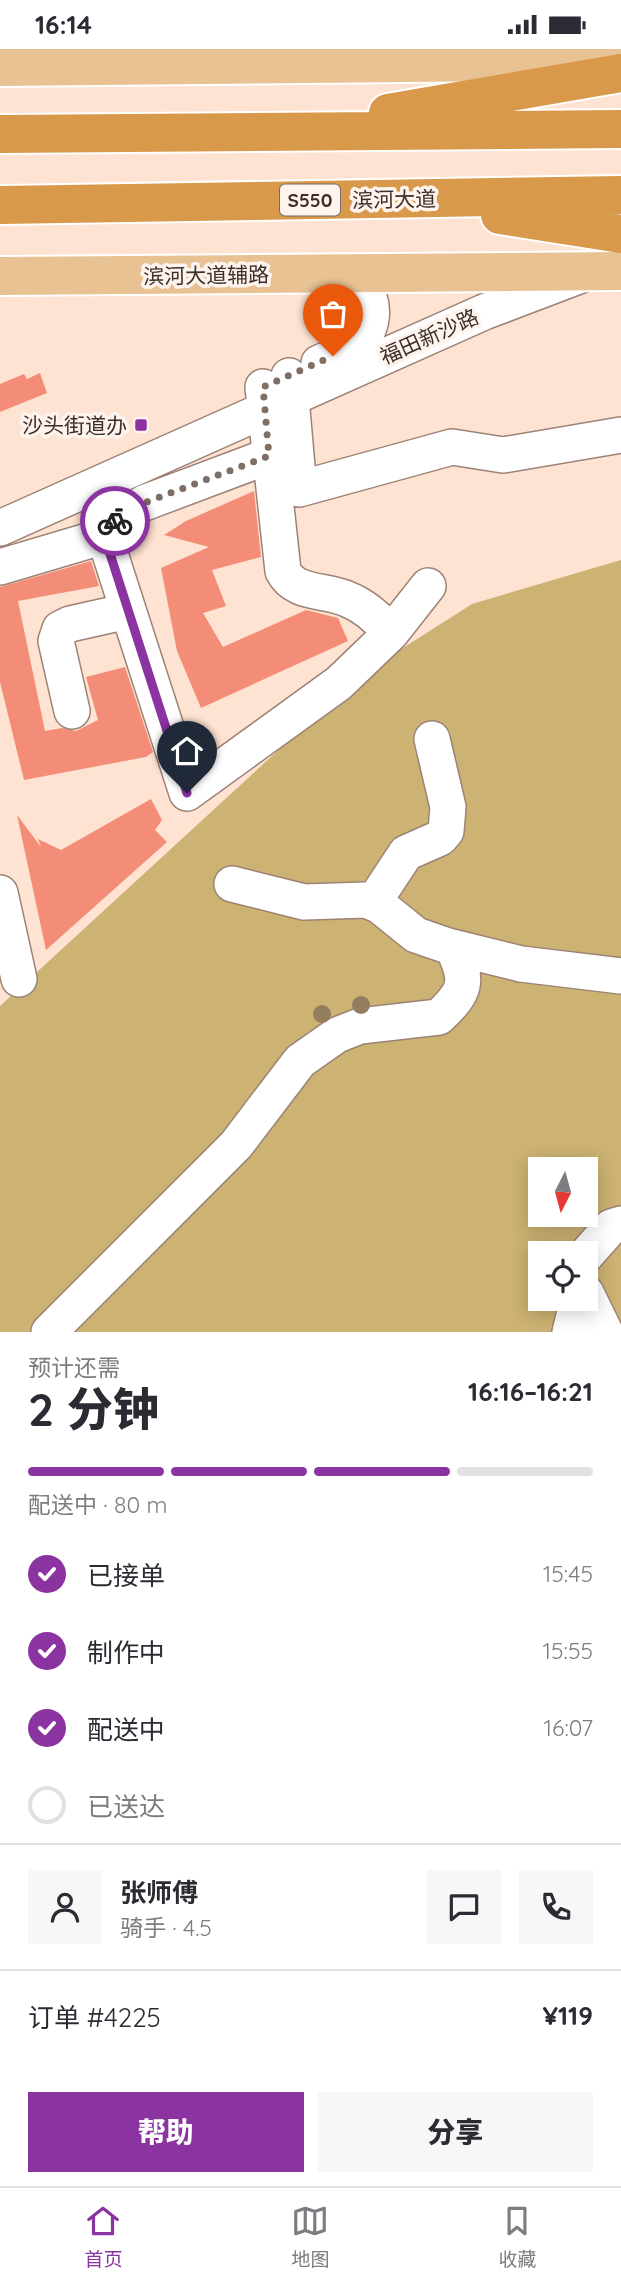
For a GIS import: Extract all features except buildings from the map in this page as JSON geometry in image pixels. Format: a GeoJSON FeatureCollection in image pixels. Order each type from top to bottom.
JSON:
{"type":"FeatureCollection","features":[{"type":"Feature","properties":{"kind":"highway"},"geometry":{"type":"LineString","coordinates":[[276,132],[621,73]]}},
{"type":"Feature","properties":{"kind":"highway"},"geometry":{"type":"LineString","coordinates":[[0,134],[621,129]]}},
{"type":"Feature","properties":{"kind":"highway","name":"滨河大道"},"geometry":{"type":"LineString","coordinates":[[0,205],[621,195]]}},
{"type":"Feature","properties":{"kind":"highway"},"geometry":{"type":"LineString","coordinates":[[391,199],[621,234]]}},
{"type":"Feature","properties":{"kind":"main road"},"geometry":{"type":"LineString","coordinates":[[0,67],[621,61]]}},
{"type":"Feature","properties":{"kind":"main road","name":"滨河大道辅路"},"geometry":{"type":"LineString","coordinates":[[0,276],[607,271]]}},
{"type":"Feature","properties":{"kind":"street","name":"福田新沙路"},"geometry":{"type":"LineString","coordinates":[[0,505],[484,312],[607,271]]}},
{"type":"Feature","properties":{"kind":"street","name":"福田新沙路"},"geometry":{"type":"LineString","coordinates":[[0,528],[276,393],[356,347],[368,331],[372,314],[369,299],[361,285],[340,273]]}},
{"type":"Feature","properties":{"kind":"street"},"geometry":{"type":"LineString","coordinates":[[276,393],[299,489],[452,447],[503,455],[621,435]]}},
{"type":"Feature","properties":{"kind":"street"},"geometry":{"type":"LineString","coordinates":[[276,393],[269,456],[283,571],[288,582],[350,600],[379,619],[391,633]]}},
{"type":"Feature","properties":{"kind":"street"},"geometry":{"type":"LineString","coordinates":[[0,567],[71,547],[103,532],[126,513],[144,503],[269,456]]}},
{"type":"Feature","properties":{"kind":"street"},"geometry":{"type":"LineString","coordinates":[[103,532],[187,793],[339,683],[391,633],[428,586]]}},
{"type":"Feature","properties":{"kind":"street"},"geometry":{"type":"LineString","coordinates":[[72,711],[56,641],[60,629],[70,624],[128,611]]}},
{"type":"Feature","properties":{"kind":"street"},"geometry":{"type":"LineString","coordinates":[[373,903],[406,853],[440,838],[446,831],[448,807],[432,739]]}},
{"type":"Feature","properties":{"kind":"street"},"geometry":{"type":"LineString","coordinates":[[232,884],[297,901],[318,903],[348,898],[373,903],[416,936],[453,948],[521,964],[621,976]]}},
{"type":"Feature","properties":{"kind":"street"},"geometry":{"type":"LineString","coordinates":[[0,893],[19,979]]}},
{"type":"Feature","properties":{"kind":"street"},"geometry":{"type":"LineString","coordinates":[[49,1332],[236,1145],[300,1061],[337,1035],[360,1026],[439,1017],[461,994],[464,982],[464,973],[453,948]]}},
{"type":"Feature","properties":{"kind":"street"},"geometry":{"type":"LineString","coordinates":[[598,1242],[611,1227],[621,1224]]}},
{"type":"Feature","properties":{"kind":"street"},"geometry":{"type":"LineString","coordinates":[[570,1332],[575,1311]]}},
{"type":"Feature","properties":{"kind":"street"},"geometry":{"type":"LineString","coordinates":[[595,1311],[605,1332]]}},
{"type":"Feature","properties":{"kind":"shaded area"},"geometry":{"type":"Polygon","coordinates":[[[621,560],[621,1332],[0,1332],[0,1006],[359,676],[472,604],[621,560]]]}},
{"type":"Feature","properties":{"kind":"way so far"},"geometry":{"type":"LineString","coordinates":[[115,521],[144,503],[269,456],[263,387],[333,356]]}},
{"type":"Feature","properties":{"kind":"place","name":"沙头街道办"},"geometry":{"type":"Point","coordinates":[141,425]}},
{"type":"Feature","properties":{"kind":"route"},"geometry":{"type":"LineString","coordinates":[[115,521],[103,532],[187,793]]}}]}
